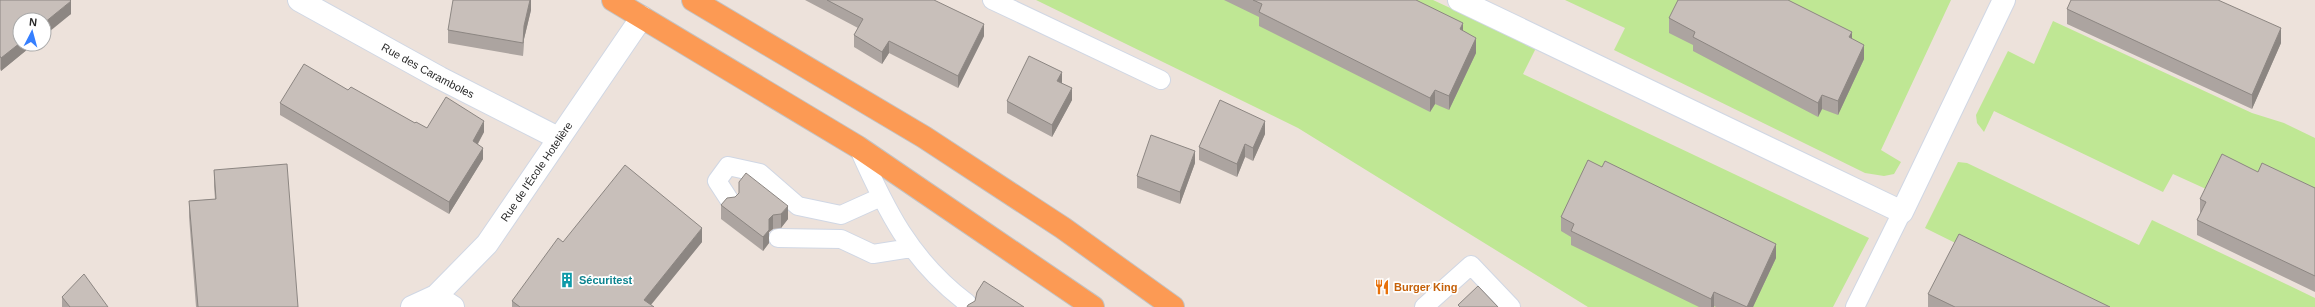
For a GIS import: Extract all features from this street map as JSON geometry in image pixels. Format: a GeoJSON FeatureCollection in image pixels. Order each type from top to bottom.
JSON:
{"type":"FeatureCollection","features":[{"type":"Feature","properties":{"kind":"highway"},"geometry":{"type":"LineString","coordinates":[[613,0],[858,147],[1094,307]]}},
{"type":"Feature","properties":{"kind":"highway"},"geometry":{"type":"LineString","coordinates":[[693,0],[924,137],[1063,228],[1173,307]]}},
{"type":"Feature","properties":{"kind":"street","name":"Rue des Caramboles"},"geometry":{"type":"LineString","coordinates":[[299,0],[440,78],[558,138]]}},
{"type":"Feature","properties":{"kind":"street"},"geometry":{"type":"LineString","coordinates":[[1459,0],[1902,212],[2004,0]]}},
{"type":"Feature","properties":{"kind":"street","name":"Rue de l'École Hotelière"},"geometry":{"type":"LineString","coordinates":[[412,307],[444,302],[487,244],[642,17]]}},
{"type":"Feature","properties":{"kind":"lane"},"geometry":{"type":"LineString","coordinates":[[992,0],[1161,80]]}},
{"type":"Feature","properties":{"kind":"lane"},"geometry":{"type":"LineString","coordinates":[[858,147],[881,197],[911,248],[922,263],[967,303]]}},
{"type":"Feature","properties":{"kind":"lane"},"geometry":{"type":"LineString","coordinates":[[730,201],[717,181],[728,166],[760,173],[798,206],[841,216],[881,197]]}},
{"type":"Feature","properties":{"kind":"lane"},"geometry":{"type":"LineString","coordinates":[[1855,307],[1902,212]]}},
{"type":"Feature","properties":{"kind":"lane"},"geometry":{"type":"LineString","coordinates":[[778,238],[841,239],[873,254],[911,248]]}},
{"type":"Feature","properties":{"kind":"lane"},"geometry":{"type":"LineString","coordinates":[[1424,307],[1471,265],[1512,307]]}},
{"type":"Feature","properties":{"kind":"green space"},"geometry":{"type":"Polygon","coordinates":[[[1036,0],[1433,0],[1536,48],[1523,74],[1869,238],[1833,307],[1588,307],[1298,128],[1036,0]]]}},
{"type":"Feature","properties":{"kind":"green space"},"geometry":{"type":"Polygon","coordinates":[[[1565,0],[1951,0],[1881,150],[1901,162],[1894,174],[1884,176],[1865,173],[1614,50],[1625,28],[1565,0]]]}},
{"type":"Feature","properties":{"kind":"green space"},"geometry":{"type":"Polygon","coordinates":[[[2053,21],[2252,113],[2284,123],[2315,138],[2315,201],[2206,189],[2173,174],[2163,192],[1994,111],[1984,132],[1977,123],[1976,115],[2008,51],[2034,64],[2053,21]]]}},
{"type":"Feature","properties":{"kind":"green space"},"geometry":{"type":"Polygon","coordinates":[[[1958,162],[1967,163],[2139,245],[2152,220],[2315,298],[2315,307],[2085,307],[1925,228],[1958,162]]]}},
{"type":"Feature","properties":{"kind":"building"},"geometry":{"type":"Polygon","coordinates":[[[0,0],[71,1],[52,16],[52,12],[12,12],[12,49],[1,58],[0,0]]]}},
{"type":"Feature","properties":{"kind":"building"},"geometry":{"type":"Polygon","coordinates":[[[453,0],[530,0],[524,26],[523,43],[448,30],[453,0]]]}},
{"type":"Feature","properties":{"kind":"building"},"geometry":{"type":"Polygon","coordinates":[[[827,0],[934,0],[984,24],[958,76],[889,41],[882,52],[854,35],[863,19],[827,0]]]}},
{"type":"Feature","properties":{"kind":"building"},"geometry":{"type":"Polygon","coordinates":[[[1253,0],[1416,0],[1463,23],[1460,29],[1476,38],[1449,96],[1435,90],[1430,98],[1259,12],[1262,4],[1253,0]]]}},
{"type":"Feature","properties":{"kind":"building"},"geometry":{"type":"Polygon","coordinates":[[[1678,0],[1788,0],[1852,32],[1849,37],[1864,45],[1838,101],[1822,95],[1818,103],[1693,37],[1695,32],[1669,18],[1678,0]]]}},
{"type":"Feature","properties":{"kind":"building"},"geometry":{"type":"Polygon","coordinates":[[[2071,0],[2218,0],[2281,28],[2252,95],[2067,9],[2071,0]]]}},
{"type":"Feature","properties":{"kind":"building"},"geometry":{"type":"Polygon","coordinates":[[[1029,56],[1062,72],[1057,81],[1072,88],[1052,125],[1007,101],[1029,56]]]}},
{"type":"Feature","properties":{"kind":"building"},"geometry":{"type":"Polygon","coordinates":[[[304,64],[348,90],[351,87],[415,123],[416,122],[427,128],[446,97],[484,121],[473,141],[483,148],[449,202],[280,103],[304,64]]]}},
{"type":"Feature","properties":{"kind":"building"},"geometry":{"type":"Polygon","coordinates":[[[1220,100],[1265,121],[1253,148],[1245,144],[1237,164],[1199,147],[1220,100]]]}},
{"type":"Feature","properties":{"kind":"building"},"geometry":{"type":"Polygon","coordinates":[[[1151,135],[1195,151],[1180,192],[1137,176],[1151,135]]]}},
{"type":"Feature","properties":{"kind":"building"},"geometry":{"type":"Polygon","coordinates":[[[2222,154],[2258,172],[2262,163],[2315,188],[2315,276],[2197,220],[2206,202],[2200,199],[2222,154]]]}},
{"type":"Feature","properties":{"kind":"building"},"geometry":{"type":"Polygon","coordinates":[[[1588,160],[1602,167],[1605,161],[1776,244],[1747,307],[1714,292],[1711,299],[1571,231],[1574,224],[1561,217],[1588,160]]]}},
{"type":"Feature","properties":{"kind":"building"},"geometry":{"type":"Polygon","coordinates":[[[287,164],[298,307],[198,307],[189,201],[216,199],[214,170],[287,164]]]}},
{"type":"Feature","properties":{"kind":"building"},"geometry":{"type":"Polygon","coordinates":[[[625,165],[702,228],[644,300],[654,307],[520,307],[512,301],[558,238],[563,242],[625,165]]]}},
{"type":"Feature","properties":{"kind":"building"},"geometry":{"type":"Polygon","coordinates":[[[746,173],[788,206],[781,214],[773,215],[769,219],[769,230],[763,237],[721,205],[727,198],[735,197],[739,193],[739,182],[746,173]]]}},
{"type":"Feature","properties":{"kind":"building"},"geometry":{"type":"Polygon","coordinates":[[[1959,234],[2110,307],[1955,307],[1928,294],[1959,234]]]}},
{"type":"Feature","properties":{"kind":"building"},"geometry":{"type":"Polygon","coordinates":[[[84,274],[108,307],[70,307],[62,297],[84,274]]]}},
{"type":"Feature","properties":{"kind":"building"},"geometry":{"type":"Polygon","coordinates":[[[984,281],[1024,307],[967,307],[975,301],[977,292],[984,281]]]}},
{"type":"Feature","properties":{"kind":"building"},"geometry":{"type":"Polygon","coordinates":[[[1478,286],[1498,307],[1460,307],[1458,305],[1478,286]]]}},
{"type":"Feature","properties":{"kind":"place","name":"Sécuritest"},"geometry":{"type":"Point","coordinates":[567,280]}},
{"type":"Feature","properties":{"kind":"place","name":"Burger King"},"geometry":{"type":"Point","coordinates":[1382,287]}}]}
